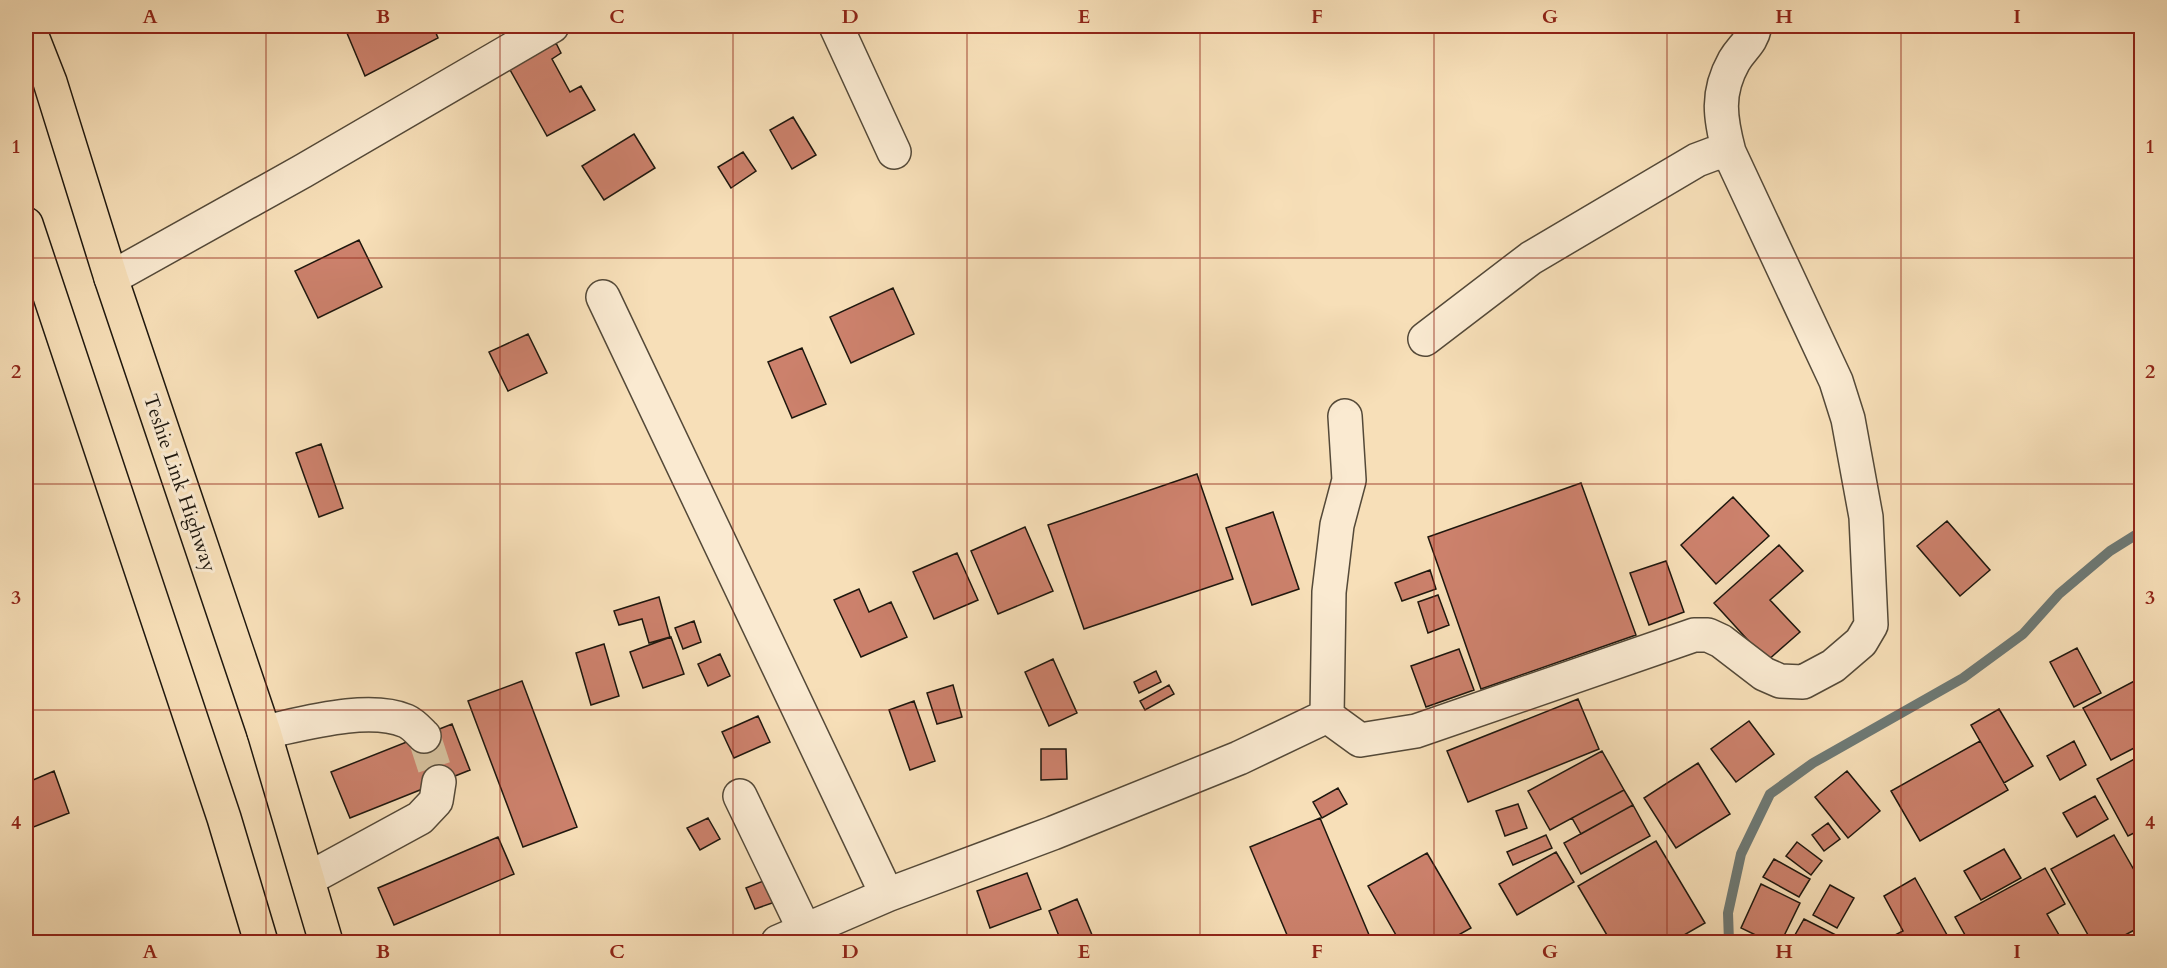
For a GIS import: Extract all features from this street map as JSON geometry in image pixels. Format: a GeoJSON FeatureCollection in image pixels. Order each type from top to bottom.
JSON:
{"type":"FeatureCollection","features":[{"type":"Feature","properties":{"kind":"main road","name":"Teshie Link Highway"},"geometry":{"type":"LineString","coordinates":[[28,26],[50,82],[111,278],[264,732],[326,942]]}},
{"type":"Feature","properties":{"kind":"main road"},"geometry":{"type":"LineString","coordinates":[[26,224],[224,818],[261,942]]}},
{"type":"Feature","properties":{"kind":"street"},"geometry":{"type":"LineString","coordinates":[[111,278],[303,171],[552,26]]}},
{"type":"Feature","properties":{"kind":"street"},"geometry":{"type":"LineString","coordinates":[[836,26],[894,152]]}},
{"type":"Feature","properties":{"kind":"street"},"geometry":{"type":"LineString","coordinates":[[1327,716],[1360,740],[1416,730],[1694,635],[1708,635],[1721,641],[1764,674],[1780,681],[1803,682],[1833,666],[1861,642],[1871,625],[1866,517],[1848,419],[1836,381],[1729,152],[1720,121],[1722,89],[1734,60],[1752,38],[1755,26]]}},
{"type":"Feature","properties":{"kind":"street"},"geometry":{"type":"LineString","coordinates":[[1425,339],[1531,258],[1697,160],[1713,154],[1729,152]]}},
{"type":"Feature","properties":{"kind":"street"},"geometry":{"type":"LineString","coordinates":[[603,297],[887,895]]}},
{"type":"Feature","properties":{"kind":"street"},"geometry":{"type":"LineString","coordinates":[[1327,716],[1329,592],[1337,525],[1349,480],[1345,416]]}},
{"type":"Feature","properties":{"kind":"street"},"geometry":{"type":"LineString","coordinates":[[264,732],[345,716],[390,716],[409,722],[424,736]]}},
{"type":"Feature","properties":{"kind":"street"},"geometry":{"type":"LineString","coordinates":[[740,796],[791,937],[887,895],[1075,825],[1239,758],[1327,716]]}},
{"type":"Feature","properties":{"kind":"street"},"geometry":{"type":"LineString","coordinates":[[308,879],[420,818],[436,801],[439,782]]}},
{"type":"Feature","properties":{"kind":"building"},"geometry":{"type":"Polygon","coordinates":[[[344,26],[433,26],[438,38],[365,76],[344,26]]]}},
{"type":"Feature","properties":{"kind":"building"},"geometry":{"type":"Polygon","coordinates":[[[556,43],[561,53],[552,59],[570,92],[581,86],[595,110],[547,136],[509,68],[556,43]]]}},
{"type":"Feature","properties":{"kind":"building"},"geometry":{"type":"Polygon","coordinates":[[[793,117],[816,155],[792,169],[770,130],[793,117]]]}},
{"type":"Feature","properties":{"kind":"building"},"geometry":{"type":"Polygon","coordinates":[[[634,134],[655,168],[604,200],[582,166],[634,134]]]}},
{"type":"Feature","properties":{"kind":"building"},"geometry":{"type":"Polygon","coordinates":[[[743,152],[756,171],[731,188],[718,167],[743,152]]]}},
{"type":"Feature","properties":{"kind":"building"},"geometry":{"type":"Polygon","coordinates":[[[359,240],[382,287],[318,318],[295,271],[359,240]]]}},
{"type":"Feature","properties":{"kind":"building"},"geometry":{"type":"Polygon","coordinates":[[[893,288],[914,334],[851,363],[830,317],[893,288]]]}},
{"type":"Feature","properties":{"kind":"building"},"geometry":{"type":"Polygon","coordinates":[[[528,334],[547,373],[508,391],[489,352],[528,334]]]}},
{"type":"Feature","properties":{"kind":"building"},"geometry":{"type":"Polygon","coordinates":[[[802,348],[826,404],[792,418],[768,362],[802,348]]]}},
{"type":"Feature","properties":{"kind":"building"},"geometry":{"type":"Polygon","coordinates":[[[321,444],[343,508],[319,517],[296,453],[321,444]]]}},
{"type":"Feature","properties":{"kind":"building"},"geometry":{"type":"Polygon","coordinates":[[[1197,474],[1233,579],[1084,629],[1048,525],[1197,474]]]}},
{"type":"Feature","properties":{"kind":"building"},"geometry":{"type":"Polygon","coordinates":[[[1581,483],[1636,635],[1481,689],[1428,537],[1581,483]]]}},
{"type":"Feature","properties":{"kind":"building"},"geometry":{"type":"Polygon","coordinates":[[[1733,497],[1769,536],[1716,584],[1681,545],[1733,497]]]}},
{"type":"Feature","properties":{"kind":"building"},"geometry":{"type":"Polygon","coordinates":[[[1273,512],[1299,589],[1252,605],[1226,528],[1273,512]]]}},
{"type":"Feature","properties":{"kind":"building"},"geometry":{"type":"Polygon","coordinates":[[[1947,521],[1990,570],[1960,596],[1917,546],[1947,521]]]}},
{"type":"Feature","properties":{"kind":"building"},"geometry":{"type":"Polygon","coordinates":[[[1025,527],[1053,591],[998,614],[971,551],[1025,527]]]}},
{"type":"Feature","properties":{"kind":"building"},"geometry":{"type":"Polygon","coordinates":[[[1779,545],[1803,571],[1770,600],[1800,632],[1767,661],[1714,603],[1779,545]]]}},
{"type":"Feature","properties":{"kind":"building"},"geometry":{"type":"Polygon","coordinates":[[[957,553],[978,600],[934,619],[913,572],[957,553]]]}},
{"type":"Feature","properties":{"kind":"building"},"geometry":{"type":"Polygon","coordinates":[[[1666,561],[1684,612],[1649,625],[1630,573],[1666,561]]]}},
{"type":"Feature","properties":{"kind":"building"},"geometry":{"type":"Polygon","coordinates":[[[1430,570],[1436,589],[1402,601],[1395,583],[1430,570]]]}},
{"type":"Feature","properties":{"kind":"building"},"geometry":{"type":"Polygon","coordinates":[[[859,589],[869,612],[891,602],[907,637],[861,657],[834,600],[859,589]]]}},
{"type":"Feature","properties":{"kind":"building"},"geometry":{"type":"Polygon","coordinates":[[[1438,595],[1449,625],[1428,633],[1418,602],[1438,595]]]}},
{"type":"Feature","properties":{"kind":"building"},"geometry":{"type":"Polygon","coordinates":[[[659,597],[670,637],[649,643],[642,619],[619,625],[614,611],[659,597]]]}},
{"type":"Feature","properties":{"kind":"building"},"geometry":{"type":"Polygon","coordinates":[[[694,621],[701,642],[683,649],[675,628],[694,621]]]}},
{"type":"Feature","properties":{"kind":"building"},"geometry":{"type":"Polygon","coordinates":[[[671,637],[684,674],[643,688],[630,652],[671,637]]]}},
{"type":"Feature","properties":{"kind":"building"},"geometry":{"type":"Polygon","coordinates":[[[604,644],[619,696],[591,705],[576,653],[604,644]]]}},
{"type":"Feature","properties":{"kind":"building"},"geometry":{"type":"Polygon","coordinates":[[[2077,648],[2101,693],[2074,707],[2050,662],[2077,648]]]}},
{"type":"Feature","properties":{"kind":"building"},"geometry":{"type":"Polygon","coordinates":[[[1459,649],[1474,690],[1426,707],[1411,666],[1459,649]]]}},
{"type":"Feature","properties":{"kind":"building"},"geometry":{"type":"Polygon","coordinates":[[[720,654],[730,676],[708,686],[698,664],[720,654]]]}},
{"type":"Feature","properties":{"kind":"building"},"geometry":{"type":"Polygon","coordinates":[[[1053,659],[1077,713],[1049,726],[1025,672],[1053,659]]]}},
{"type":"Feature","properties":{"kind":"building"},"geometry":{"type":"Polygon","coordinates":[[[1156,671],[1161,682],[1139,693],[1134,682],[1156,671]]]}},
{"type":"Feature","properties":{"kind":"building"},"geometry":{"type":"Polygon","coordinates":[[[2142,677],[2142,744],[2111,760],[2083,708],[2142,677]]]}},
{"type":"Feature","properties":{"kind":"building"},"geometry":{"type":"Polygon","coordinates":[[[522,681],[577,827],[523,847],[468,701],[522,681]]]}},
{"type":"Feature","properties":{"kind":"building"},"geometry":{"type":"Polygon","coordinates":[[[953,685],[962,717],[937,724],[927,693],[953,685]]]}},
{"type":"Feature","properties":{"kind":"building"},"geometry":{"type":"Polygon","coordinates":[[[1169,685],[1174,694],[1145,710],[1140,701],[1169,685]]]}},
{"type":"Feature","properties":{"kind":"building"},"geometry":{"type":"Polygon","coordinates":[[[1578,699],[1599,749],[1468,802],[1447,751],[1578,699]]]}},
{"type":"Feature","properties":{"kind":"building"},"geometry":{"type":"Polygon","coordinates":[[[914,701],[935,761],[910,770],[889,710],[914,701]]]}},
{"type":"Feature","properties":{"kind":"building"},"geometry":{"type":"Polygon","coordinates":[[[1999,709],[2033,766],[2004,783],[1971,725],[1999,709]]]}},
{"type":"Feature","properties":{"kind":"building"},"geometry":{"type":"Polygon","coordinates":[[[758,716],[770,742],[734,758],[722,732],[758,716]]]}},
{"type":"Feature","properties":{"kind":"building"},"geometry":{"type":"Polygon","coordinates":[[[1749,721],[1774,754],[1736,782],[1711,749],[1749,721]]]}},
{"type":"Feature","properties":{"kind":"building"},"geometry":{"type":"Polygon","coordinates":[[[452,724],[470,770],[350,818],[331,772],[452,724]]]}},
{"type":"Feature","properties":{"kind":"building"},"geometry":{"type":"Polygon","coordinates":[[[1980,741],[2008,790],[1920,841],[1891,791],[1980,741]]]}},
{"type":"Feature","properties":{"kind":"building"},"geometry":{"type":"Polygon","coordinates":[[[2074,741],[2086,765],[2060,780],[2047,756],[2074,741]]]}},
{"type":"Feature","properties":{"kind":"building"},"geometry":{"type":"Polygon","coordinates":[[[1041,749],[1066,749],[1067,779],[1041,780],[1041,749]]]}},
{"type":"Feature","properties":{"kind":"building"},"geometry":{"type":"Polygon","coordinates":[[[1602,751],[1624,790],[1550,830],[1528,791],[1602,751]]]}},
{"type":"Feature","properties":{"kind":"building"},"geometry":{"type":"Polygon","coordinates":[[[2142,755],[2142,829],[2128,836],[2097,779],[2142,755]]]}},
{"type":"Feature","properties":{"kind":"building"},"geometry":{"type":"Polygon","coordinates":[[[1698,763],[1730,814],[1676,848],[1644,798],[1698,763]]]}},
{"type":"Feature","properties":{"kind":"building"},"geometry":{"type":"Polygon","coordinates":[[[54,771],[69,813],[26,830],[26,783],[54,771]]]}},
{"type":"Feature","properties":{"kind":"building"},"geometry":{"type":"Polygon","coordinates":[[[1847,771],[1880,811],[1848,838],[1815,797],[1847,771]]]}},
{"type":"Feature","properties":{"kind":"building"},"geometry":{"type":"Polygon","coordinates":[[[1338,788],[1347,804],[1322,818],[1313,802],[1338,788]]]}},
{"type":"Feature","properties":{"kind":"building"},"geometry":{"type":"Polygon","coordinates":[[[1624,790],[1633,805],[1581,834],[1572,818],[1624,790]]]}},
{"type":"Feature","properties":{"kind":"building"},"geometry":{"type":"Polygon","coordinates":[[[2095,796],[2108,819],[2077,837],[2063,813],[2095,796]]]}},
{"type":"Feature","properties":{"kind":"building"},"geometry":{"type":"Polygon","coordinates":[[[1518,804],[1527,828],[1505,836],[1496,811],[1518,804]]]}},
{"type":"Feature","properties":{"kind":"building"},"geometry":{"type":"Polygon","coordinates":[[[1633,805],[1650,836],[1581,874],[1564,843],[1633,805]]]}},
{"type":"Feature","properties":{"kind":"building"},"geometry":{"type":"Polygon","coordinates":[[[708,818],[720,839],[700,850],[687,828],[708,818]]]}},
{"type":"Feature","properties":{"kind":"building"},"geometry":{"type":"Polygon","coordinates":[[[1320,818],[1372,942],[1290,942],[1250,847],[1320,818]]]}},
{"type":"Feature","properties":{"kind":"building"},"geometry":{"type":"Polygon","coordinates":[[[1828,823],[1840,839],[1824,851],[1812,835],[1828,823]]]}},
{"type":"Feature","properties":{"kind":"building"},"geometry":{"type":"Polygon","coordinates":[[[1546,835],[1552,848],[1513,865],[1507,852],[1546,835]]]}},
{"type":"Feature","properties":{"kind":"building"},"geometry":{"type":"Polygon","coordinates":[[[2114,835],[2142,884],[2142,926],[2112,942],[2092,942],[2051,869],[2114,835]]]}},
{"type":"Feature","properties":{"kind":"building"},"geometry":{"type":"Polygon","coordinates":[[[498,837],[514,874],[394,925],[378,888],[498,837]]]}},
{"type":"Feature","properties":{"kind":"building"},"geometry":{"type":"Polygon","coordinates":[[[1656,841],[1705,923],[1672,942],[1611,942],[1578,886],[1656,841]]]}},
{"type":"Feature","properties":{"kind":"building"},"geometry":{"type":"Polygon","coordinates":[[[1797,842],[1822,861],[1811,875],[1786,856],[1797,842]]]}},
{"type":"Feature","properties":{"kind":"building"},"geometry":{"type":"Polygon","coordinates":[[[2004,849],[2021,878],[1981,900],[1964,871],[2004,849]]]}},
{"type":"Feature","properties":{"kind":"building"},"geometry":{"type":"Polygon","coordinates":[[[1556,852],[1574,882],[1517,915],[1499,884],[1556,852]]]}},
{"type":"Feature","properties":{"kind":"building"},"geometry":{"type":"Polygon","coordinates":[[[1427,853],[1471,928],[1446,942],[1400,942],[1368,886],[1427,853]]]}},
{"type":"Feature","properties":{"kind":"building"},"geometry":{"type":"Polygon","coordinates":[[[1774,859],[1810,879],[1799,897],[1763,877],[1774,859]]]}},
{"type":"Feature","properties":{"kind":"building"},"geometry":{"type":"Polygon","coordinates":[[[2045,868],[2065,904],[2047,914],[2063,942],[1969,942],[1955,917],[2045,868]]]}},
{"type":"Feature","properties":{"kind":"building"},"geometry":{"type":"Polygon","coordinates":[[[1027,873],[1041,909],[990,928],[977,891],[1027,873]]]}},
{"type":"Feature","properties":{"kind":"building"},"geometry":{"type":"Polygon","coordinates":[[[1915,878],[1951,942],[1886,942],[1885,940],[1903,931],[1884,896],[1915,878]]]}},
{"type":"Feature","properties":{"kind":"building"},"geometry":{"type":"Polygon","coordinates":[[[766,880],[775,902],[755,909],[746,888],[766,880]]]}},
{"type":"Feature","properties":{"kind":"building"},"geometry":{"type":"Polygon","coordinates":[[[1761,884],[1800,903],[1781,942],[1770,942],[1741,928],[1761,884]]]}},
{"type":"Feature","properties":{"kind":"building"},"geometry":{"type":"Polygon","coordinates":[[[1830,885],[1854,898],[1837,928],[1813,915],[1830,885]]]}},
{"type":"Feature","properties":{"kind":"building"},"geometry":{"type":"Polygon","coordinates":[[[1077,899],[1095,942],[1058,942],[1061,941],[1049,911],[1077,899]]]}},
{"type":"Feature","properties":{"kind":"building"},"geometry":{"type":"Polygon","coordinates":[[[1804,919],[1838,936],[1834,942],[1791,942],[1804,919]]]}},
{"type":"Feature","properties":{"kind":"waterway"},"geometry":{"type":"LineString","coordinates":[[1729,942],[1728,913],[1741,854],[1770,794],[1813,763],[1963,678],[2023,634],[2059,594],[2110,551],[2142,531]]}},
{"type":"Feature","properties":{"kind":"tunnel"},"geometry":{"type":"LineString","coordinates":[[424,736],[439,782]]}}]}
